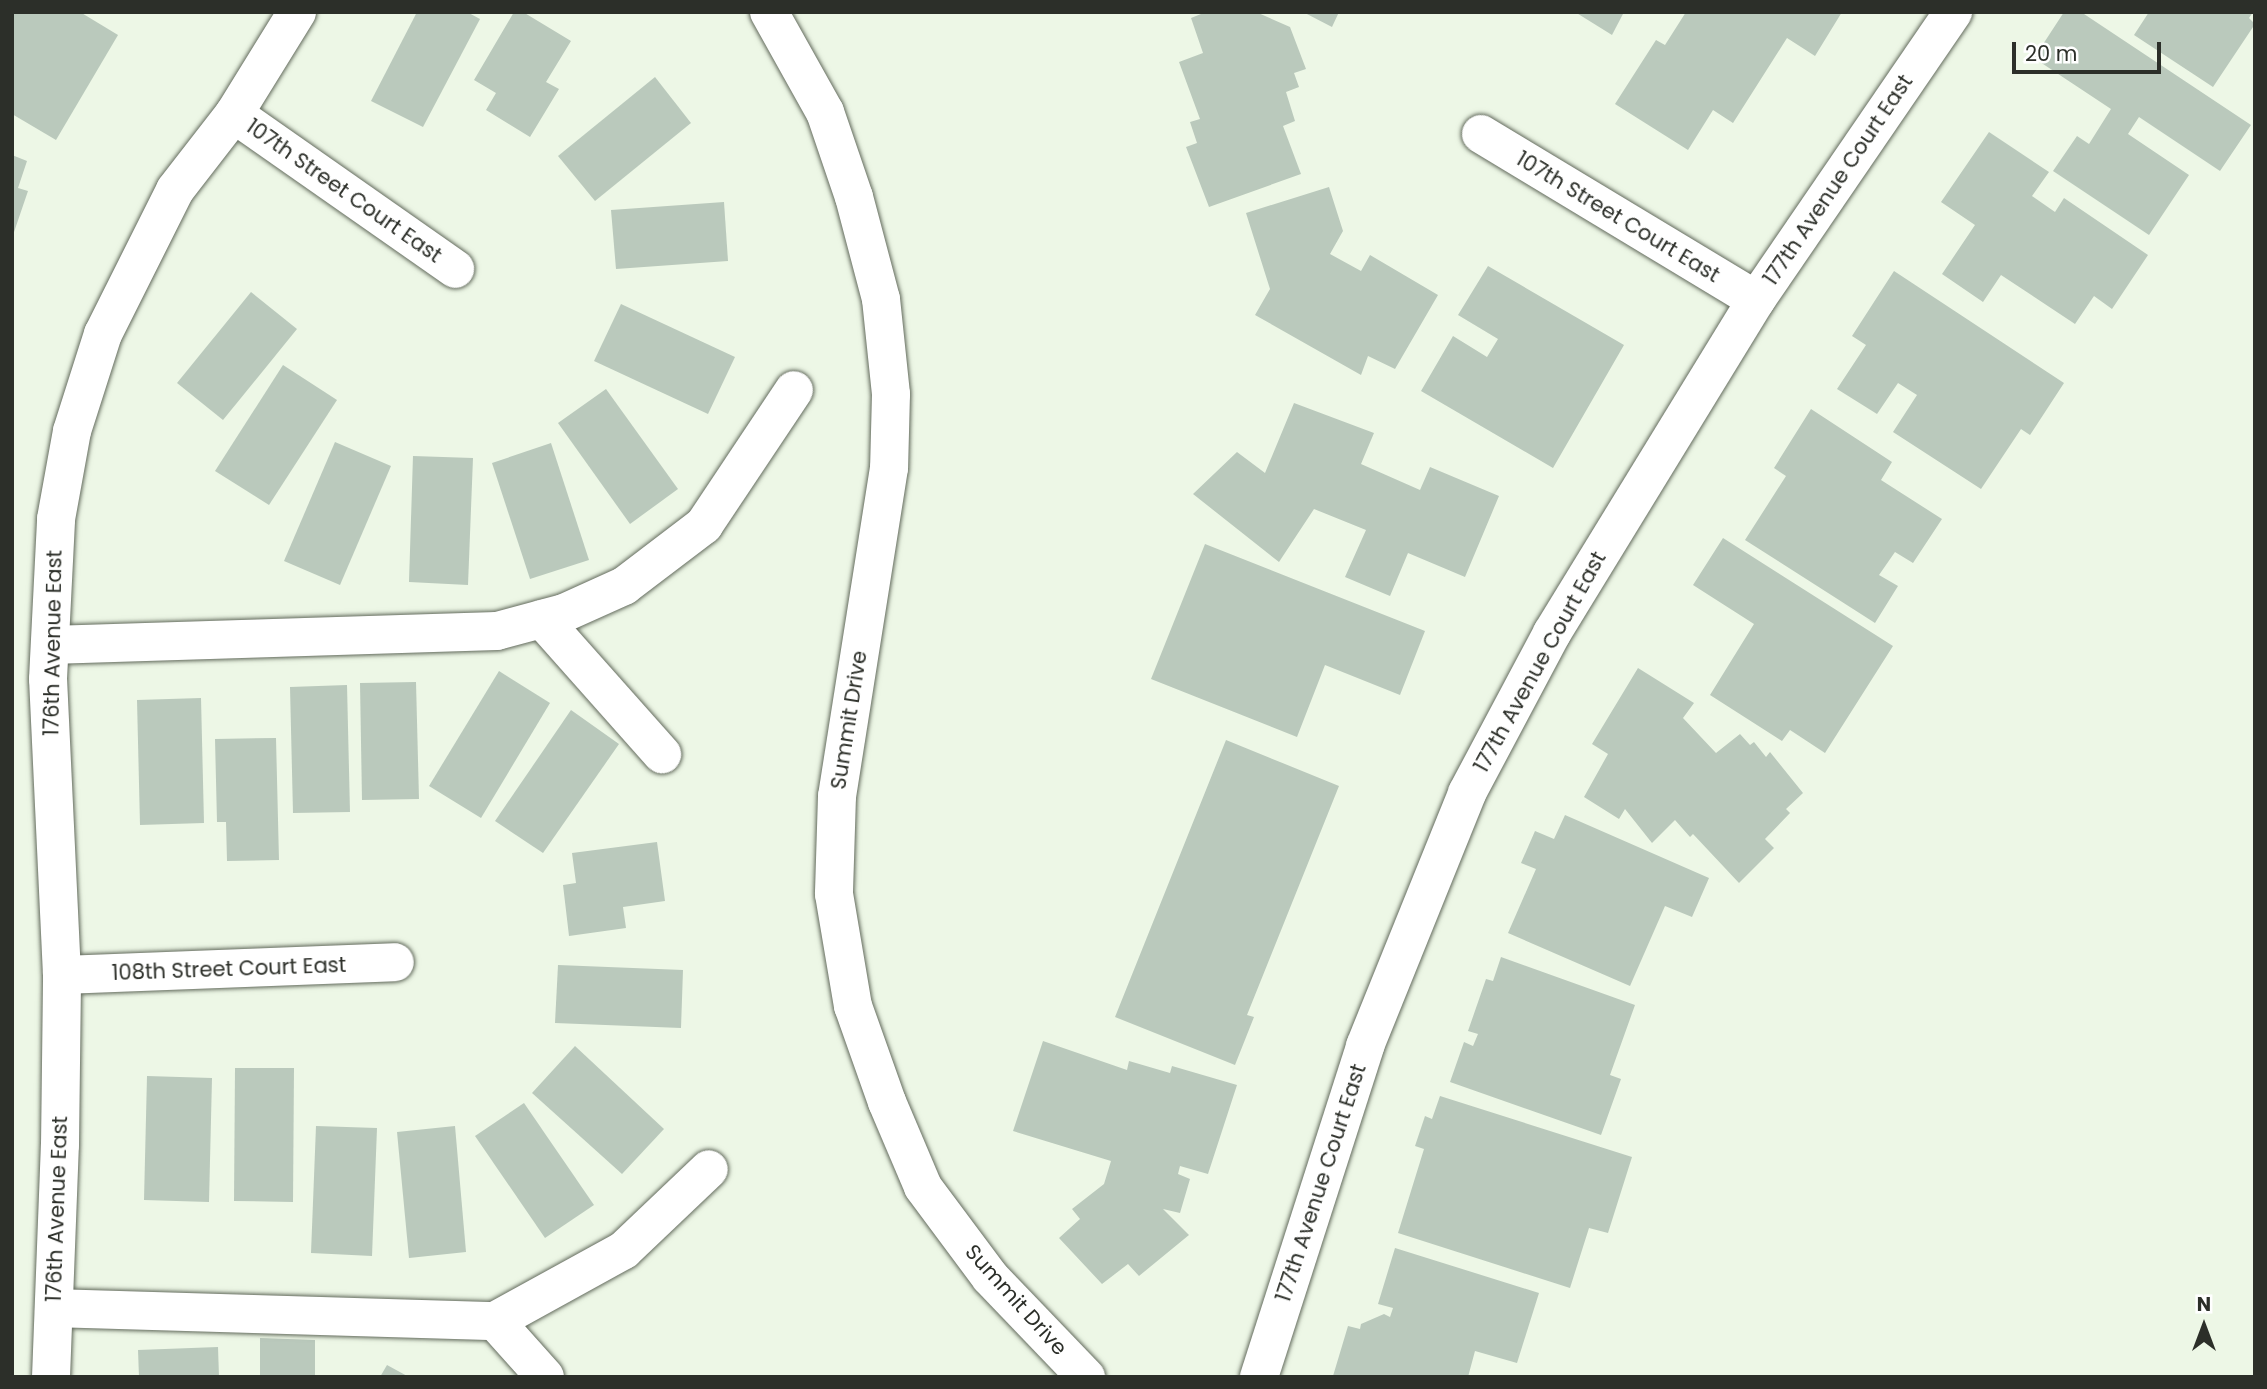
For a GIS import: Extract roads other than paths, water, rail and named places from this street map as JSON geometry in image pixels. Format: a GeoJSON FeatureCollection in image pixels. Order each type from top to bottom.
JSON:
{"type":"FeatureCollection","features":[{"type":"Feature","properties":{"kind":"street","name":"176th Avenue East"},"geometry":{"type":"LineString","coordinates":[[51,1377],[62,975],[48,679],[55,519],[72,431],[103,334],[175,190],[234,114],[297,12]]}},
{"type":"Feature","properties":{"kind":"street","name":"Summit Drive"},"geometry":{"type":"LineString","coordinates":[[769,12],[825,112],[854,197],[881,299],[891,394],[889,468],[837,796],[834,894],[853,1006],[887,1102],[923,1187],[990,1277],[1086,1377]]}},
{"type":"Feature","properties":{"kind":"street","name":"177th Avenue Court East"},"geometry":{"type":"LineString","coordinates":[[1259,1377],[1365,1045],[1467,793],[1552,633],[1756,300],[1953,12]]}},
{"type":"Feature","properties":{"kind":"street","name":"107th Street Court East"},"geometry":{"type":"LineString","coordinates":[[234,114],[455,269]]}},
{"type":"Feature","properties":{"kind":"street","name":"107th Street Court East"},"geometry":{"type":"LineString","coordinates":[[1480,134],[1756,300]]}},
{"type":"Feature","properties":{"kind":"street"},"geometry":{"type":"LineString","coordinates":[[50,645],[497,631],[564,613],[624,586],[705,525],[794,390]]}},
{"type":"Feature","properties":{"kind":"street"},"geometry":{"type":"LineString","coordinates":[[542,619],[662,754]]}},
{"type":"Feature","properties":{"kind":"street","name":"108th Street Court East"},"geometry":{"type":"LineString","coordinates":[[62,975],[395,962]]}},
{"type":"Feature","properties":{"kind":"street"},"geometry":{"type":"LineString","coordinates":[[54,1307],[495,1321],[624,1250],[709,1170]]}},
{"type":"Feature","properties":{"kind":"street"},"geometry":{"type":"LineString","coordinates":[[495,1321],[545,1377]]}}]}
